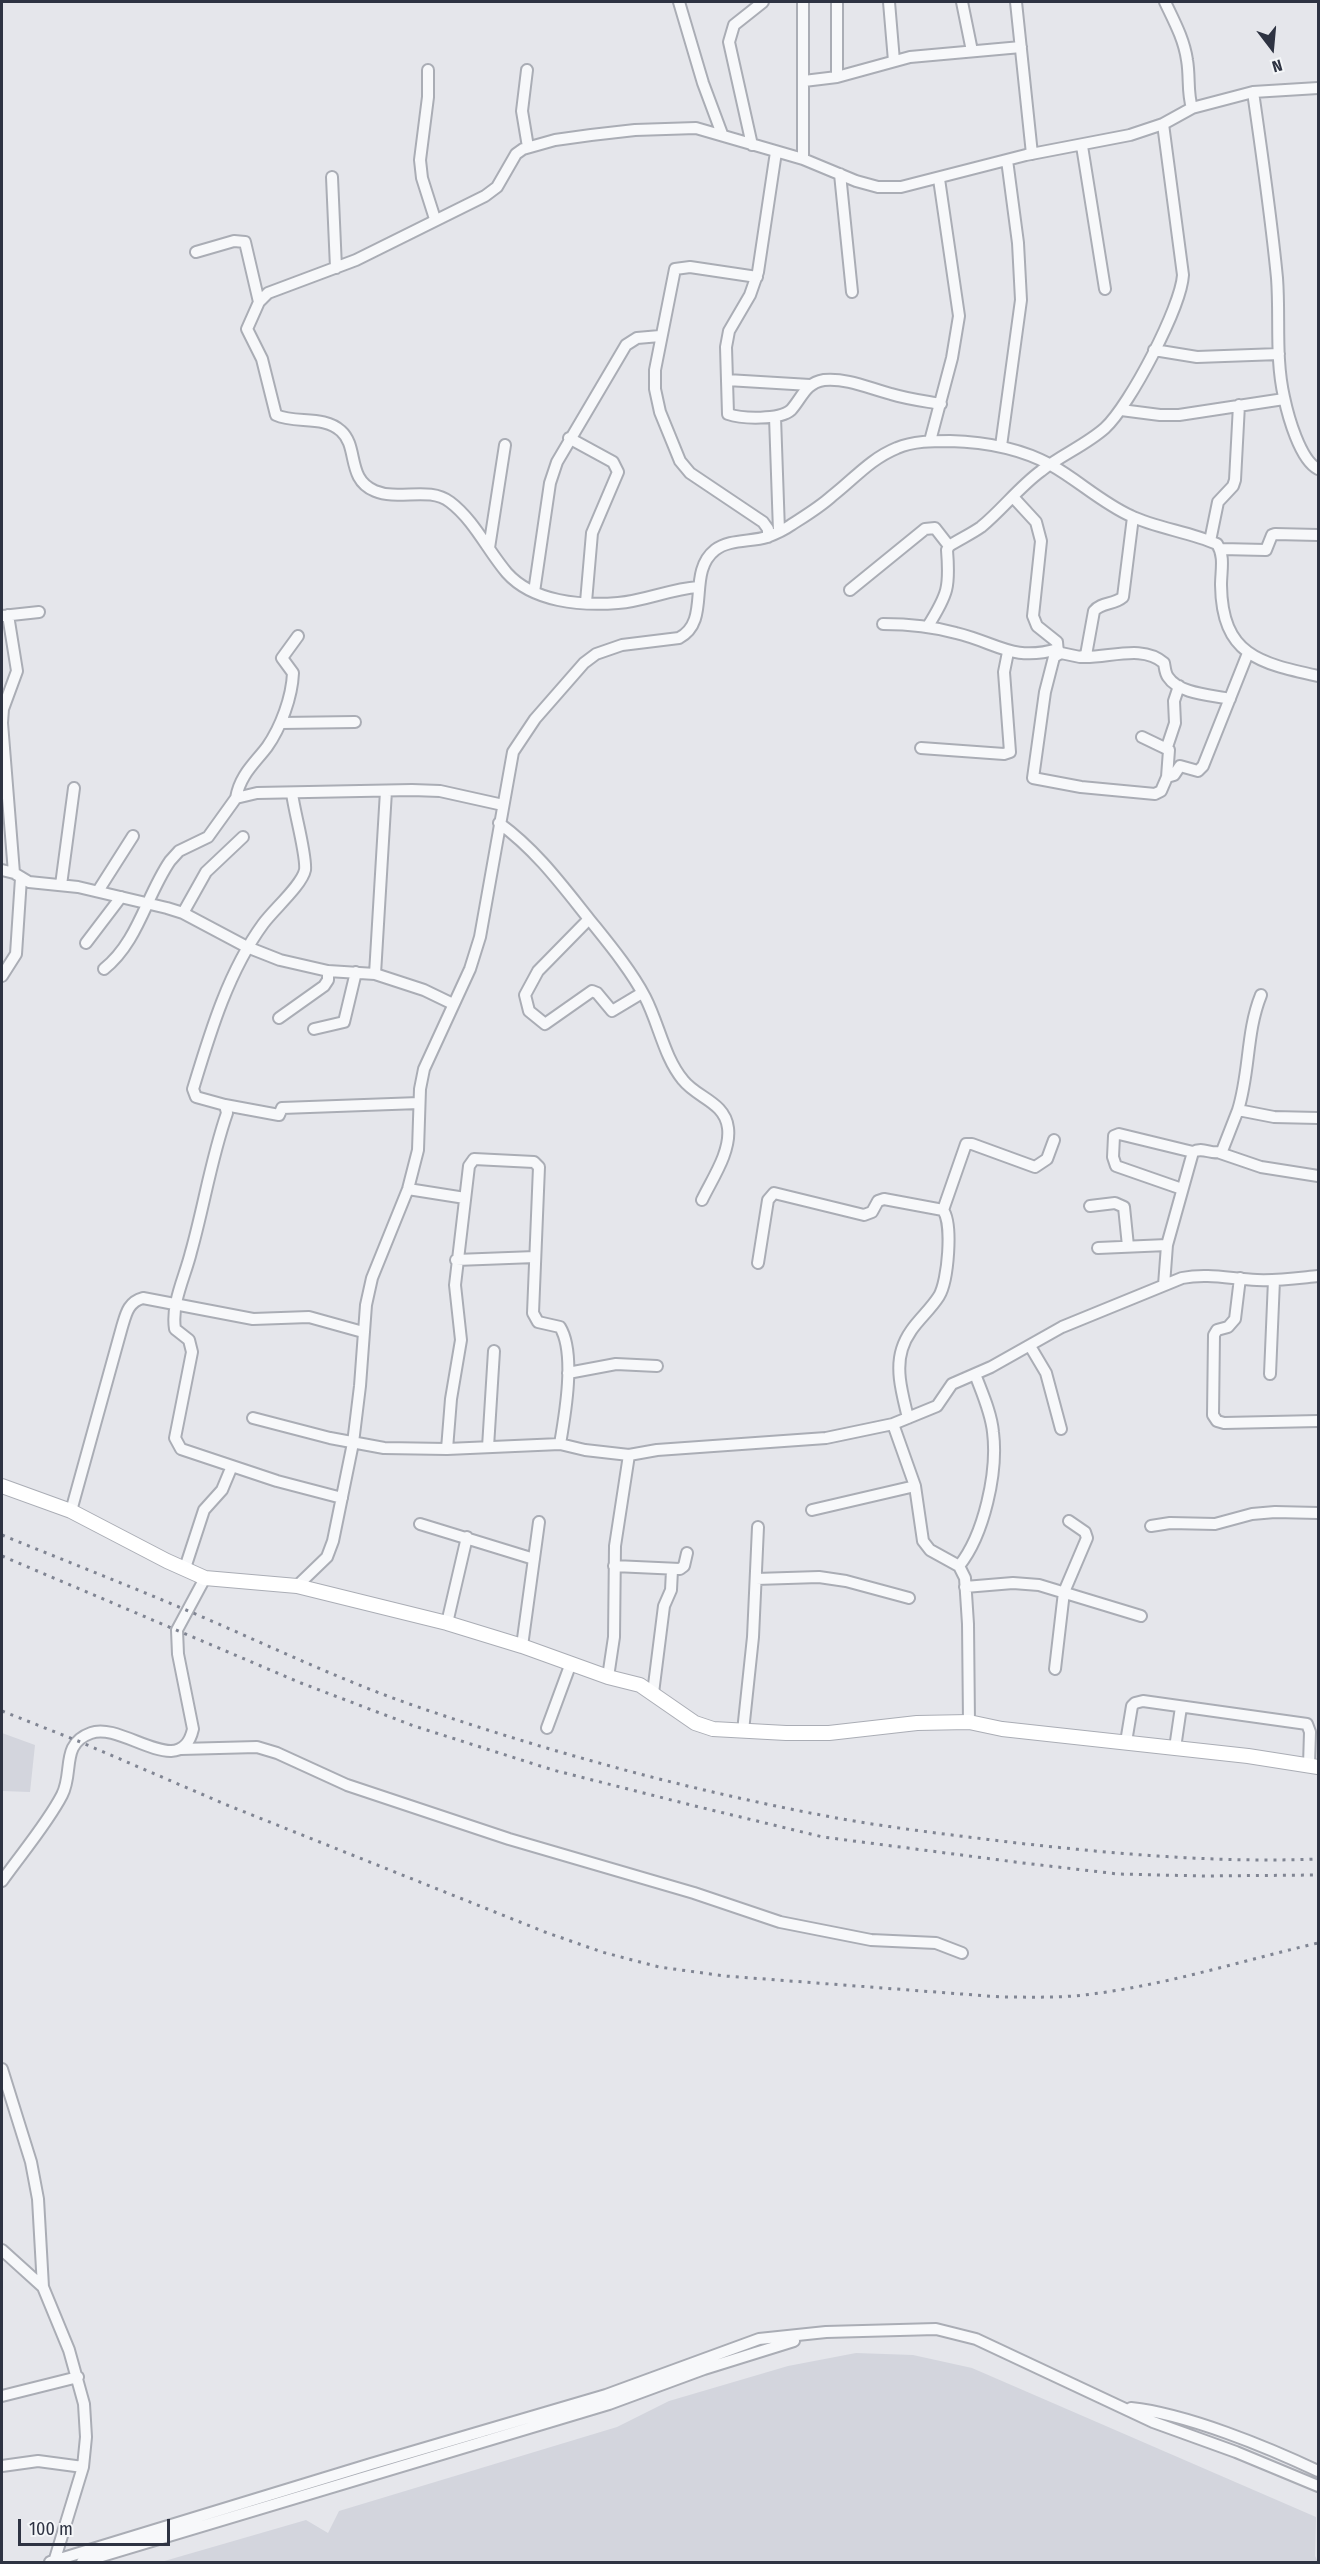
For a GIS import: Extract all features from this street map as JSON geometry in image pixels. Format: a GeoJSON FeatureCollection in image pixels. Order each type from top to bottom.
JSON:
{"type":"FeatureCollection","features":[{"type":"Feature","properties":{"kind":"main road"},"geometry":{"type":"LineString","coordinates":[[2,1486],[71,1511],[205,1578],[297,1586],[447,1623],[522,1646],[608,1677],[640,1685],[696,1723],[712,1729],[829,1733],[917,1723],[969,1722],[1002,1729],[1314,1766]]}},
{"type":"Feature","properties":{"kind":"street"},"geometry":{"type":"LineString","coordinates":[[679,2],[703,83],[722,134]]}},
{"type":"Feature","properties":{"kind":"street"},"geometry":{"type":"LineString","coordinates":[[752,145],[729,42],[734,25],[763,2]]}},
{"type":"Feature","properties":{"kind":"street"},"geometry":{"type":"LineString","coordinates":[[803,2],[803,159]]}},
{"type":"Feature","properties":{"kind":"street"},"geometry":{"type":"LineString","coordinates":[[837,2],[837,77]]}},
{"type":"Feature","properties":{"kind":"street"},"geometry":{"type":"LineString","coordinates":[[889,2],[894,61]]}},
{"type":"Feature","properties":{"kind":"street"},"geometry":{"type":"LineString","coordinates":[[962,2],[972,51]]}},
{"type":"Feature","properties":{"kind":"street"},"geometry":{"type":"LineString","coordinates":[[1016,2],[1032,154]]}},
{"type":"Feature","properties":{"kind":"street"},"geometry":{"type":"LineString","coordinates":[[1165,2],[1184,45],[1188,63],[1188,95],[1192,108]]}},
{"type":"Feature","properties":{"kind":"street"},"geometry":{"type":"LineString","coordinates":[[804,81],[837,77],[894,61],[1021,47]]}},
{"type":"Feature","properties":{"kind":"street"},"geometry":{"type":"LineString","coordinates":[[428,70],[428,97],[420,160],[422,178],[435,219]]}},
{"type":"Feature","properties":{"kind":"street"},"geometry":{"type":"LineString","coordinates":[[526,70],[522,111],[528,147]]}},
{"type":"Feature","properties":{"kind":"street"},"geometry":{"type":"LineString","coordinates":[[698,587],[668,591],[618,603],[565,601],[534,592],[520,585],[508,573],[450,502],[437,495],[393,495],[374,491],[361,482],[354,467],[346,436],[340,430],[314,421],[282,418],[276,415],[262,359],[247,329],[259,303],[274,290],[336,268],[485,196],[497,187],[516,154],[528,147],[555,140],[635,130],[696,128],[803,159],[878,187],[901,187],[1032,154],[1130,135],[1163,124],[1192,108],[1253,92],[1318,88]]}},
{"type":"Feature","properties":{"kind":"street"},"geometry":{"type":"LineString","coordinates":[[1253,92],[1277,279],[1280,375],[1284,399],[1305,457],[1312,466],[1318,469]]}},
{"type":"Feature","properties":{"kind":"street"},"geometry":{"type":"LineString","coordinates":[[928,626],[944,601],[949,586],[948,550],[950,546],[981,526],[1031,479],[1105,428],[1121,410],[1136,387],[1154,350],[1182,287],[1183,274],[1163,124]]}},
{"type":"Feature","properties":{"kind":"street"},"geometry":{"type":"LineString","coordinates":[[1082,146],[1105,289]]}},
{"type":"Feature","properties":{"kind":"street"},"geometry":{"type":"LineString","coordinates":[[776,152],[757,276],[750,295],[729,331],[726,347],[728,414],[775,417],[790,411],[810,385]]}},
{"type":"Feature","properties":{"kind":"street"},"geometry":{"type":"LineString","coordinates":[[1002,446],[1021,292],[1018,243],[1006,160]]}},
{"type":"Feature","properties":{"kind":"street"},"geometry":{"type":"LineString","coordinates":[[840,174],[852,292]]}},
{"type":"Feature","properties":{"kind":"street"},"geometry":{"type":"LineString","coordinates":[[332,177],[336,268]]}},
{"type":"Feature","properties":{"kind":"street"},"geometry":{"type":"LineString","coordinates":[[930,441],[957,336],[959,316],[939,179]]}},
{"type":"Feature","properties":{"kind":"street"},"geometry":{"type":"LineString","coordinates":[[196,252],[234,241],[244,242],[259,303]]}},
{"type":"Feature","properties":{"kind":"street"},"geometry":{"type":"LineString","coordinates":[[757,276],[690,267],[675,269],[660,336],[655,389],[660,412],[680,461],[690,473],[763,522],[768,529],[768,537]]}},
{"type":"Feature","properties":{"kind":"street"},"geometry":{"type":"LineString","coordinates":[[534,592],[550,483],[569,438],[626,345],[637,338],[660,336]]}},
{"type":"Feature","properties":{"kind":"street"},"geometry":{"type":"LineString","coordinates":[[1154,350],[1197,357],[1280,354]]}},
{"type":"Feature","properties":{"kind":"street"},"geometry":{"type":"LineString","coordinates":[[727,380],[810,385],[820,381],[849,381],[890,394],[940,404]]}},
{"type":"Feature","properties":{"kind":"street"},"geometry":{"type":"LineString","coordinates":[[1121,410],[1160,415],[1179,414],[1284,399]]}},
{"type":"Feature","properties":{"kind":"street"},"geometry":{"type":"LineString","coordinates":[[1210,541],[1218,502],[1233,486],[1235,480],[1239,405]]}},
{"type":"Feature","properties":{"kind":"street"},"geometry":{"type":"LineString","coordinates":[[775,417],[779,531]]}},
{"type":"Feature","properties":{"kind":"street"},"geometry":{"type":"LineString","coordinates":[[569,438],[612,462],[618,472],[592,533],[586,602]]}},
{"type":"Feature","properties":{"kind":"street"},"geometry":{"type":"LineString","coordinates":[[297,1586],[327,1557],[333,1541],[353,1443],[366,1305],[372,1278],[408,1189],[417,1150],[419,1103],[424,1069],[470,969],[480,938],[513,752],[521,737],[584,663],[609,648],[679,638],[687,634],[695,623],[702,569],[708,557],[716,549],[732,543],[768,537],[832,496],[877,457],[900,446],[930,441],[973,442],[1002,446],[1050,465],[1109,505],[1133,517],[1217,544],[1221,549],[1221,603],[1225,623],[1233,638],[1248,653],[1273,664],[1318,676]]}},
{"type":"Feature","properties":{"kind":"street"},"geometry":{"type":"LineString","coordinates":[[489,549],[505,445]]}},
{"type":"Feature","properties":{"kind":"street"},"geometry":{"type":"LineString","coordinates":[[1013,497],[1040,529],[1041,541],[1033,616],[1043,633],[1055,639],[1058,651],[1054,657],[1045,692],[1033,778],[1081,787],[1155,794],[1161,791],[1167,777],[1170,753],[1167,747],[1142,737]]}},
{"type":"Feature","properties":{"kind":"street"},"geometry":{"type":"LineString","coordinates":[[1083,657],[1088,652],[1094,611],[1101,605],[1118,602],[1123,597],[1133,517]]}},
{"type":"Feature","properties":{"kind":"street"},"geometry":{"type":"LineString","coordinates":[[850,590],[925,529],[936,528],[950,546]]}},
{"type":"Feature","properties":{"kind":"street"},"geometry":{"type":"LineString","coordinates":[[1221,549],[1266,550],[1275,534],[1318,535]]}},
{"type":"Feature","properties":{"kind":"street"},"geometry":{"type":"LineString","coordinates":[[2,976],[16,954],[17,876],[2,723],[3,709],[17,671],[5,616],[39,612]]}},
{"type":"Feature","properties":{"kind":"street"},"geometry":{"type":"LineString","coordinates":[[883,624],[928,626],[959,633],[1008,652],[1033,655],[1058,651],[1083,657],[1105,658],[1138,653],[1150,655],[1164,663],[1169,679],[1179,686],[1230,699]]}},
{"type":"Feature","properties":{"kind":"street"},"geometry":{"type":"LineString","coordinates":[[104,969],[115,961],[128,942],[170,861],[179,851],[208,837],[236,798],[243,776],[265,749],[280,723],[293,677],[292,669],[282,658],[298,636]]}},
{"type":"Feature","properties":{"kind":"street"},"geometry":{"type":"LineString","coordinates":[[921,748],[1004,754],[1010,752],[1004,672],[1008,652]]}},
{"type":"Feature","properties":{"kind":"street"},"geometry":{"type":"LineString","coordinates":[[1167,777],[1174,775],[1183,766],[1195,772],[1202,769],[1248,653]]}},
{"type":"Feature","properties":{"kind":"street"},"geometry":{"type":"LineString","coordinates":[[1167,747],[1176,717],[1174,701],[1179,686]]}},
{"type":"Feature","properties":{"kind":"street"},"geometry":{"type":"LineString","coordinates":[[280,723],[355,722]]}},
{"type":"Feature","properties":{"kind":"street"},"geometry":{"type":"LineString","coordinates":[[61,885],[74,788]]}},
{"type":"Feature","properties":{"kind":"street"},"geometry":{"type":"LineString","coordinates":[[375,974],[386,791]]}},
{"type":"Feature","properties":{"kind":"street"},"geometry":{"type":"LineString","coordinates":[[236,798],[257,793],[440,791],[503,805]]}},
{"type":"Feature","properties":{"kind":"street"},"geometry":{"type":"LineString","coordinates":[[292,793],[305,861],[304,873],[262,924],[247,947],[210,1036],[193,1089],[196,1097],[279,1115],[282,1108],[419,1103]]}},
{"type":"Feature","properties":{"kind":"street"},"geometry":{"type":"LineString","coordinates":[[499,823],[534,851],[609,944],[642,993],[652,1012],[671,1062],[683,1081],[717,1106],[724,1114],[728,1126],[726,1149],[702,1200]]}},
{"type":"Feature","properties":{"kind":"street"},"geometry":{"type":"LineString","coordinates":[[98,891],[133,836]]}},
{"type":"Feature","properties":{"kind":"street"},"geometry":{"type":"LineString","coordinates":[[183,913],[206,872],[243,837]]}},
{"type":"Feature","properties":{"kind":"street"},"geometry":{"type":"LineString","coordinates":[[2,870],[29,882],[98,891],[183,913],[247,947],[280,960],[328,971],[375,974],[424,990],[453,1004]]}},
{"type":"Feature","properties":{"kind":"street"},"geometry":{"type":"LineString","coordinates":[[86,943],[121,897]]}},
{"type":"Feature","properties":{"kind":"street"},"geometry":{"type":"LineString","coordinates":[[589,919],[554,952],[538,971],[525,995],[529,1011],[545,1024],[592,991],[612,1011],[642,993]]}},
{"type":"Feature","properties":{"kind":"street"},"geometry":{"type":"LineString","coordinates":[[279,1018],[324,986],[328,980],[328,971]]}},
{"type":"Feature","properties":{"kind":"street"},"geometry":{"type":"LineString","coordinates":[[314,1029],[344,1022],[356,972]]}},
{"type":"Feature","properties":{"kind":"street"},"geometry":{"type":"LineString","coordinates":[[1220,1153],[1245,1088],[1253,1016],[1261,995]]}},
{"type":"Feature","properties":{"kind":"street"},"geometry":{"type":"LineString","coordinates":[[225,1105],[227,1113],[208,1174],[192,1251],[176,1305],[175,1329],[189,1340],[192,1352],[175,1430],[176,1444],[181,1449],[232,1466],[342,1498]]}},
{"type":"Feature","properties":{"kind":"street"},"geometry":{"type":"LineString","coordinates":[[1238,1110],[1274,1117],[1318,1119]]}},
{"type":"Feature","properties":{"kind":"street"},"geometry":{"type":"LineString","coordinates":[[1182,1190],[1116,1166],[1113,1157],[1114,1137],[1119,1134],[1193,1152],[1200,1149],[1220,1153],[1261,1167],[1318,1176]]}},
{"type":"Feature","properties":{"kind":"street"},"geometry":{"type":"LineString","coordinates":[[909,1418],[901,1389],[902,1350],[911,1329],[941,1293],[948,1246],[948,1221],[943,1210],[966,1144],[972,1144],[1035,1167],[1047,1159],[1054,1140]]}},
{"type":"Feature","properties":{"kind":"street"},"geometry":{"type":"LineString","coordinates":[[1164,1285],[1167,1245],[1193,1152]]}},
{"type":"Feature","properties":{"kind":"street"},"geometry":{"type":"LineString","coordinates":[[447,1449],[451,1399],[461,1340],[455,1285],[456,1260],[469,1166],[474,1159],[537,1164],[540,1171],[535,1257],[535,1318],[538,1322],[560,1327],[565,1340],[568,1373],[560,1444]]}},
{"type":"Feature","properties":{"kind":"street"},"geometry":{"type":"LineString","coordinates":[[408,1189],[465,1198]]}},
{"type":"Feature","properties":{"kind":"street"},"geometry":{"type":"LineString","coordinates":[[758,1263],[768,1200],[774,1192],[864,1215],[872,1212],[878,1201],[884,1199],[943,1210]]}},
{"type":"Feature","properties":{"kind":"street"},"geometry":{"type":"LineString","coordinates":[[1090,1206],[1115,1203],[1124,1207],[1128,1246]]}},
{"type":"Feature","properties":{"kind":"street"},"geometry":{"type":"LineString","coordinates":[[1098,1248],[1167,1245]]}},
{"type":"Feature","properties":{"kind":"street"},"geometry":{"type":"LineString","coordinates":[[456,1260],[535,1257]]}},
{"type":"Feature","properties":{"kind":"street"},"geometry":{"type":"LineString","coordinates":[[253,1418],[353,1443],[384,1448],[447,1449],[560,1444],[596,1452],[629,1455],[657,1450],[826,1438],[893,1424],[937,1406],[952,1384],[1030,1346],[1062,1327],[1182,1278],[1198,1275],[1274,1280],[1318,1276]]}},
{"type":"Feature","properties":{"kind":"street"},"geometry":{"type":"LineString","coordinates":[[1240,1278],[1234,1319],[1228,1327],[1217,1330],[1214,1335],[1213,1415],[1217,1421],[1224,1423],[1318,1421]]}},
{"type":"Feature","properties":{"kind":"street"},"geometry":{"type":"LineString","coordinates":[[1270,1374],[1274,1280]]}},
{"type":"Feature","properties":{"kind":"street"},"geometry":{"type":"LineString","coordinates":[[71,1511],[129,1306],[134,1300],[143,1298],[253,1319],[309,1317],[363,1332]]}},
{"type":"Feature","properties":{"kind":"street"},"geometry":{"type":"LineString","coordinates":[[1030,1346],[1046,1372],[1061,1429]]}},
{"type":"Feature","properties":{"kind":"street"},"geometry":{"type":"LineString","coordinates":[[488,1447],[494,1351]]}},
{"type":"Feature","properties":{"kind":"street"},"geometry":{"type":"LineString","coordinates":[[568,1373],[615,1364],[657,1366]]}},
{"type":"Feature","properties":{"kind":"street"},"geometry":{"type":"LineString","coordinates":[[959,1566],[971,1550],[979,1530],[990,1486],[995,1451],[987,1405],[975,1374]]}},
{"type":"Feature","properties":{"kind":"street"},"geometry":{"type":"LineString","coordinates":[[893,1424],[915,1486],[926,1546],[959,1566],[963,1572],[969,1722]]}},
{"type":"Feature","properties":{"kind":"street"},"geometry":{"type":"LineString","coordinates":[[608,1677],[614,1637],[614,1566],[629,1455]]}},
{"type":"Feature","properties":{"kind":"street"},"geometry":{"type":"LineString","coordinates":[[185,1568],[204,1509],[222,1490],[232,1466]]}},
{"type":"Feature","properties":{"kind":"street"},"geometry":{"type":"LineString","coordinates":[[812,1510],[915,1486]]}},
{"type":"Feature","properties":{"kind":"street"},"geometry":{"type":"LineString","coordinates":[[1151,1526],[1170,1522],[1215,1524],[1252,1514],[1275,1512],[1318,1513]]}},
{"type":"Feature","properties":{"kind":"street"},"geometry":{"type":"LineString","coordinates":[[1055,1669],[1064,1592],[1087,1538],[1085,1532],[1069,1521]]}},
{"type":"Feature","properties":{"kind":"street"},"geometry":{"type":"LineString","coordinates":[[522,1646],[540,1522]]}},
{"type":"Feature","properties":{"kind":"street"},"geometry":{"type":"LineString","coordinates":[[420,1524],[534,1558]]}},
{"type":"Feature","properties":{"kind":"street"},"geometry":{"type":"LineString","coordinates":[[743,1731],[753,1637],[759,1527]]}},
{"type":"Feature","properties":{"kind":"street"},"geometry":{"type":"LineString","coordinates":[[447,1623],[467,1537]]}},
{"type":"Feature","properties":{"kind":"street"},"geometry":{"type":"LineString","coordinates":[[614,1566],[672,1570],[684,1566],[687,1553]]}},
{"type":"Feature","properties":{"kind":"street"},"geometry":{"type":"LineString","coordinates":[[653,1693],[664,1606],[671,1590],[672,1570]]}},
{"type":"Feature","properties":{"kind":"street"},"geometry":{"type":"LineString","coordinates":[[756,1579],[819,1577],[846,1581],[909,1598]]}},
{"type":"Feature","properties":{"kind":"street"},"geometry":{"type":"LineString","coordinates":[[181,1749],[190,1741],[193,1729],[178,1654],[177,1630],[205,1578]]}},
{"type":"Feature","properties":{"kind":"street"},"geometry":{"type":"LineString","coordinates":[[965,1587],[1013,1583],[1039,1585],[1141,1616]]}},
{"type":"Feature","properties":{"kind":"street"},"geometry":{"type":"LineString","coordinates":[[548,1728],[571,1664]]}},
{"type":"Feature","properties":{"kind":"street"},"geometry":{"type":"LineString","coordinates":[[1126,1743],[1135,1702],[1143,1701],[1307,1724],[1314,1766]]}},
{"type":"Feature","properties":{"kind":"street"},"geometry":{"type":"LineString","coordinates":[[1175,1748],[1181,1707]]}},
{"type":"Feature","properties":{"kind":"street"},"geometry":{"type":"LineString","coordinates":[[2,1881],[63,1794],[71,1749],[89,1733],[101,1730],[117,1733],[156,1748],[257,1747],[277,1753],[347,1785],[509,1839],[694,1893],[780,1922],[871,1940],[936,1943],[962,1953]]}},
{"type":"Feature","properties":{"kind":"street"},"geometry":{"type":"LineString","coordinates":[[2,2070],[31,2162],[38,2199],[43,2287],[78,2377],[84,2404],[86,2438],[83,2467],[53,2562]]}},
{"type":"Feature","properties":{"kind":"street"},"geometry":{"type":"LineString","coordinates":[[2,2250],[43,2287]]}},
{"type":"Feature","properties":{"kind":"street"},"geometry":{"type":"LineString","coordinates":[[53,2562],[371,2464],[606,2395],[759,2339],[826,2332],[936,2329],[976,2339],[1153,2422],[1236,2452],[1318,2486]]}},
{"type":"Feature","properties":{"kind":"street"},"geometry":{"type":"LineString","coordinates":[[82,2562],[609,2404],[764,2349],[826,2332]]}},
{"type":"Feature","properties":{"kind":"street"},"geometry":{"type":"LineString","coordinates":[[2,2396],[78,2377]]}},
{"type":"Feature","properties":{"kind":"street"},"geometry":{"type":"LineString","coordinates":[[1125,2408],[1159,2411],[1241,2439],[1318,2470]]}},
{"type":"Feature","properties":{"kind":"street"},"geometry":{"type":"LineString","coordinates":[[2,2466],[38,2461],[83,2467]]}},
{"type":"Feature","properties":{"kind":"shaded area"},"geometry":{"type":"Polygon","coordinates":[[[2,1733],[35,1745],[30,1792],[2,1791],[2,1733]]]}},
{"type":"Feature","properties":{"kind":"shaded area"},"geometry":{"type":"Polygon","coordinates":[[[856,2353],[913,2355],[972,2368],[1316,2517],[1315,2556],[1318,2562],[161,2562],[306,2520],[328,2533],[339,2511],[617,2427],[669,2401],[788,2366],[856,2353]]]}},
{"type":"Feature","properties":{"kind":"railway"},"geometry":{"type":"LineString","coordinates":[[2,1535],[163,1600],[332,1674],[391,1697],[521,1740],[672,1782],[775,1806],[850,1820],[1017,1843],[1167,1857],[1242,1860],[1318,1859]]}},
{"type":"Feature","properties":{"kind":"railway"},"geometry":{"type":"LineString","coordinates":[[2,1556],[301,1683],[414,1726],[553,1770],[695,1806],[823,1837],[1118,1874],[1318,1875]]}},
{"type":"Feature","properties":{"kind":"railway"},"geometry":{"type":"LineString","coordinates":[[2,1711],[227,1805],[545,1932],[602,1952],[659,1967],[725,1976],[1001,1997],[1064,1997],[1143,1986],[1318,1943]]}}]}
